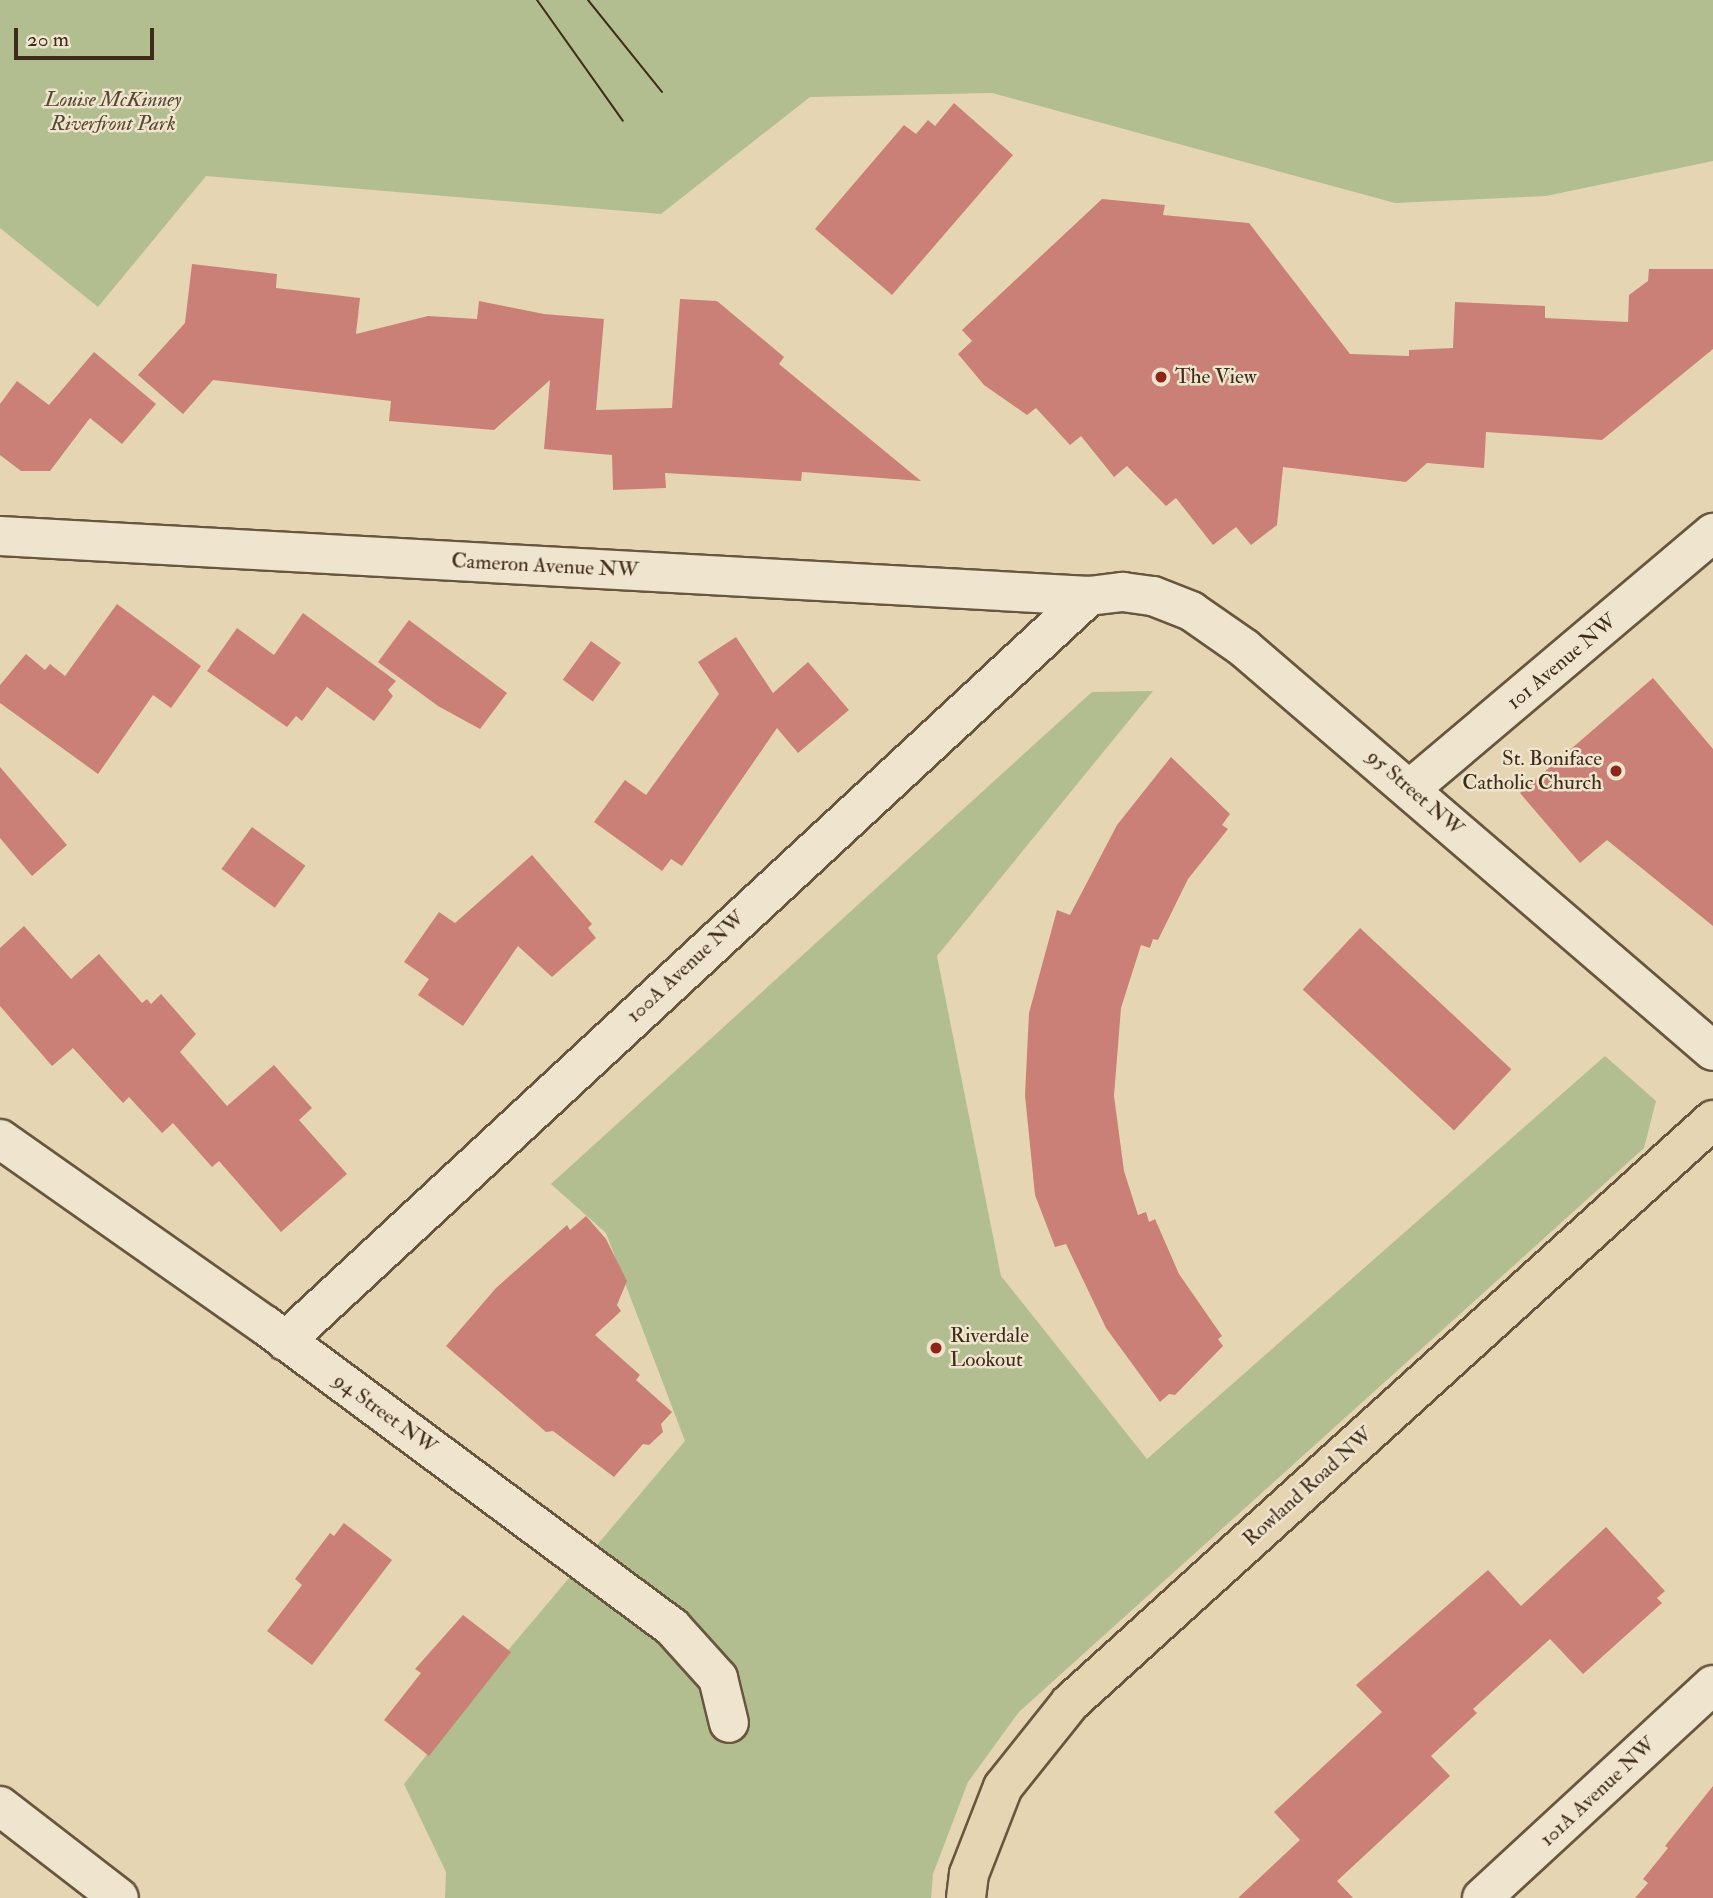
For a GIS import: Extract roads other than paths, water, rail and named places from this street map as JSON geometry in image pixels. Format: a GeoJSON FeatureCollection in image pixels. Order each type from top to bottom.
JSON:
{"type":"FeatureCollection","features":[{"type":"Feature","properties":{"kind":"main road","name":"Rowland Road NW"},"geometry":{"type":"LineString","coordinates":[[966,1898],[970,1874],[1003,1787],[1070,1703],[1713,1120]]}},
{"type":"Feature","properties":{"kind":"street","name":"101 Avenue NW"},"geometry":{"type":"LineString","coordinates":[[1410,789],[1713,533]]}},
{"type":"Feature","properties":{"kind":"street","name":"Cameron Avenue NW"},"geometry":{"type":"LineString","coordinates":[[0,536],[1089,596]]}},
{"type":"Feature","properties":{"kind":"street","name":"95 Street NW"},"geometry":{"type":"LineString","coordinates":[[1089,596],[1123,592],[1153,596],[1191,611],[1244,648],[1713,1051]]}},
{"type":"Feature","properties":{"kind":"street","name":"100A Avenue NW"},"geometry":{"type":"LineString","coordinates":[[285,1341],[1089,596]]}},
{"type":"Feature","properties":{"kind":"street","name":"94 Street NW"},"geometry":{"type":"LineString","coordinates":[[0,1139],[285,1341],[672,1627],[718,1678],[729,1723]]}},
{"type":"Feature","properties":{"kind":"street","name":"101A Avenue NW"},"geometry":{"type":"LineString","coordinates":[[1482,1898],[1713,1685]]}},
{"type":"Feature","properties":{"kind":"street"},"geometry":{"type":"LineString","coordinates":[[0,1807],[119,1898]]}},
{"type":"Feature","properties":{"kind":"tram line"},"geometry":{"type":"LineString","coordinates":[[537,0],[623,121]]}},
{"type":"Feature","properties":{"kind":"tram line"},"geometry":{"type":"LineString","coordinates":[[588,0],[662,92]]}},
{"type":"Feature","properties":{"kind":"place","name":"The View"},"geometry":{"type":"Point","coordinates":[1161,377]}},
{"type":"Feature","properties":{"kind":"place","name":"St. Boniface Catholic Church"},"geometry":{"type":"Point","coordinates":[1616,771]}},
{"type":"Feature","properties":{"kind":"place","name":"Riverdale Lookout"},"geometry":{"type":"Point","coordinates":[936,1348]}},
{"type":"Feature","properties":{"kind":"park label","name":"Louise McKinney Riverfront Park"},"geometry":{"type":"Point","coordinates":[113,112]}}]}
